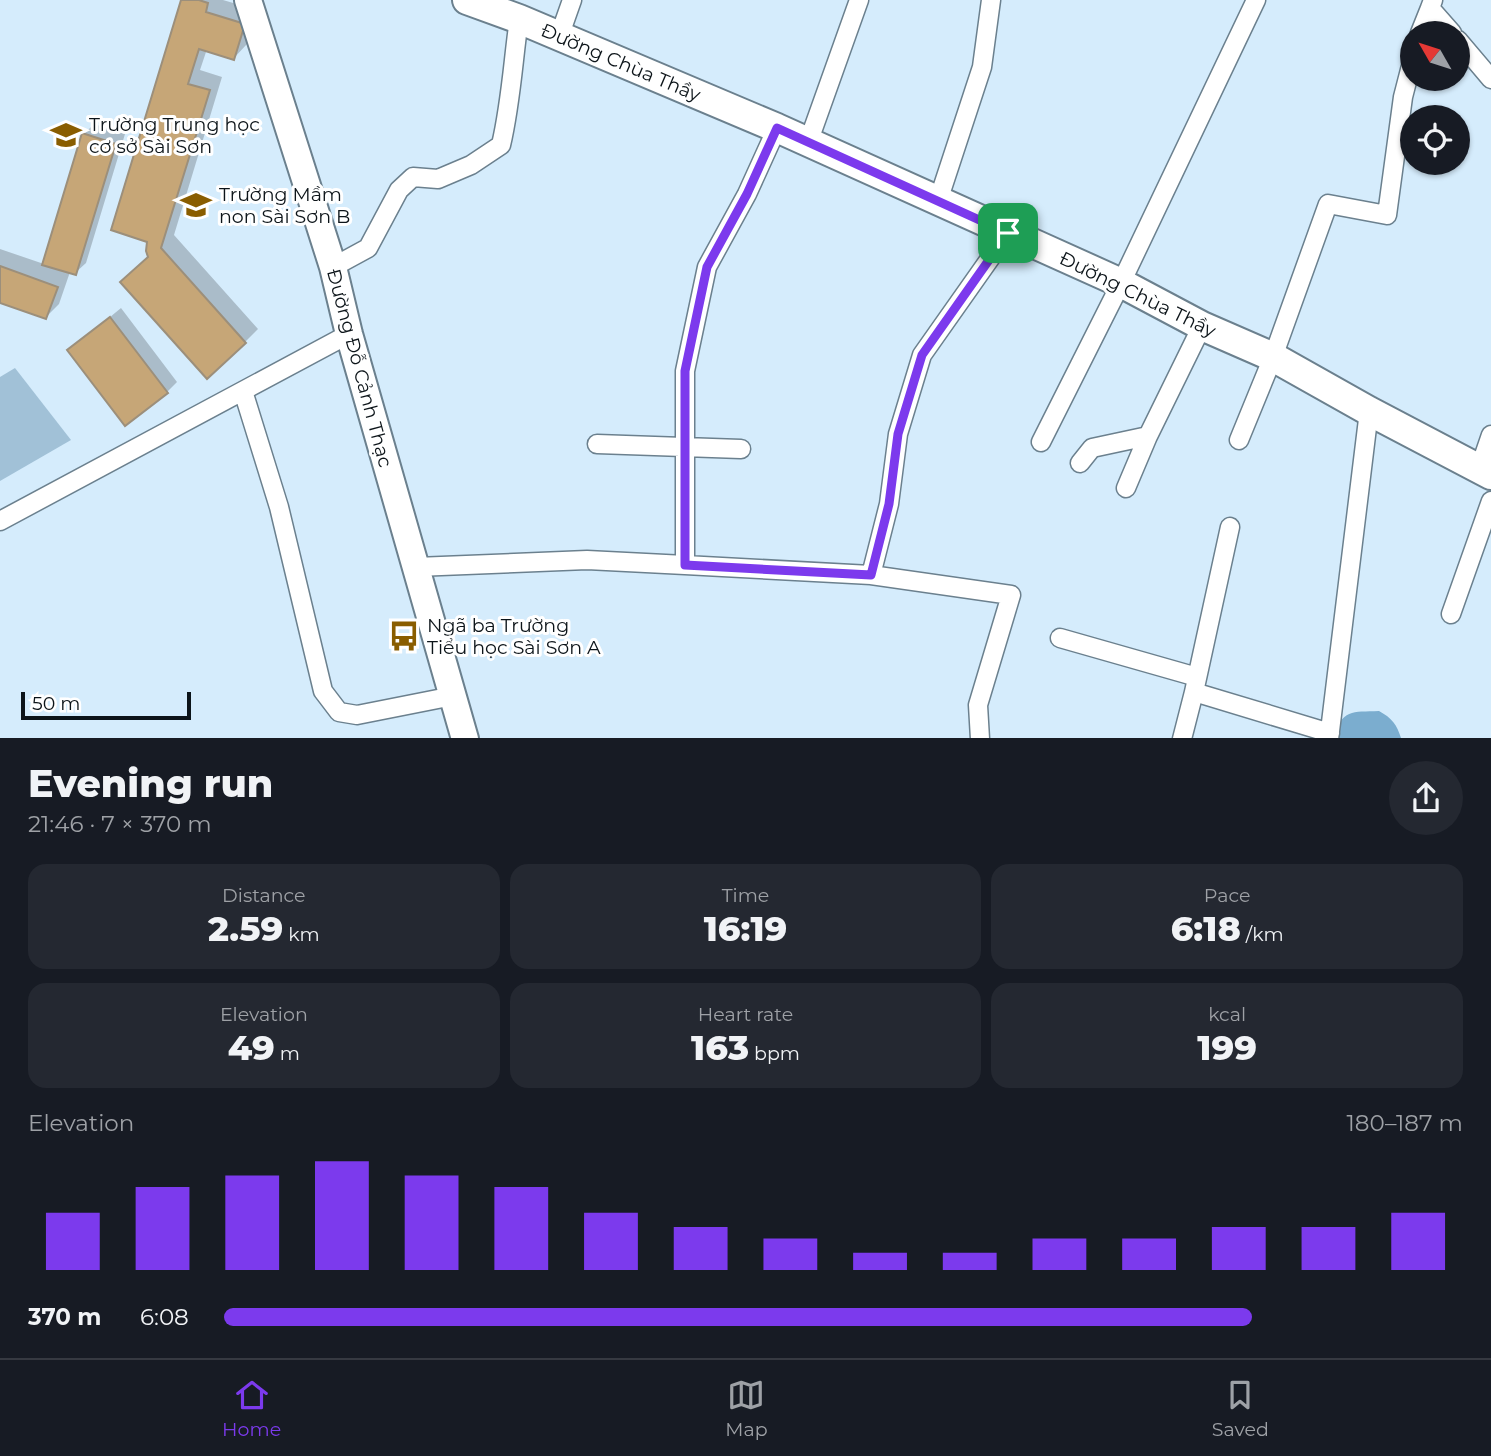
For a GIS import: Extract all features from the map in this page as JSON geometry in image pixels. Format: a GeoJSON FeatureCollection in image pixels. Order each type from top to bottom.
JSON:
{"type":"FeatureCollection","features":[{"type":"Feature","properties":{"kind":"main road","name":"Đường Chùa Thầy"},"geometry":{"type":"LineString","coordinates":[[467,0],[519,19],[777,128],[1121,283],[1202,326],[1273,357],[1485,472]]}},
{"type":"Feature","properties":{"kind":"street","name":"Đường Đỗ Cảnh Thạc"},"geometry":{"type":"LineString","coordinates":[[248,0],[334,267],[349,334],[465,738]]}},
{"type":"Feature","properties":{"kind":"street"},"geometry":{"type":"LineString","coordinates":[[559,37],[572,0]]}},
{"type":"Feature","properties":{"kind":"street"},"geometry":{"type":"LineString","coordinates":[[808,143],[859,0]]}},
{"type":"Feature","properties":{"kind":"street"},"geometry":{"type":"LineString","coordinates":[[938,201],[982,67],[991,0]]}},
{"type":"Feature","properties":{"kind":"street"},"geometry":{"type":"LineString","coordinates":[[1041,443],[1121,283],[1256,0]]}},
{"type":"Feature","properties":{"kind":"street"},"geometry":{"type":"LineString","coordinates":[[1425,21],[1431,4]]}},
{"type":"Feature","properties":{"kind":"street"},"geometry":{"type":"LineString","coordinates":[[1431,4],[1443,21]]}},
{"type":"Feature","properties":{"kind":"street"},"geometry":{"type":"LineString","coordinates":[[334,267],[368,248],[399,190],[413,177],[438,179],[471,165],[501,145],[509,111],[519,19]]}},
{"type":"Feature","properties":{"kind":"street"},"geometry":{"type":"LineString","coordinates":[[1470,54],[1491,79]]}},
{"type":"Feature","properties":{"kind":"street"},"geometry":{"type":"LineString","coordinates":[[1239,440],[1273,357],[1328,204],[1387,215],[1405,91]]}},
{"type":"Feature","properties":{"kind":"street"},"geometry":{"type":"LineString","coordinates":[[685,565],[685,371],[707,267],[747,194],[777,128]]}},
{"type":"Feature","properties":{"kind":"street"},"geometry":{"type":"LineString","coordinates":[[871,575],[889,504],[898,434],[922,355],[1008,233]]}},
{"type":"Feature","properties":{"kind":"street"},"geometry":{"type":"LineString","coordinates":[[1126,488],[1148,436],[1202,326]]}},
{"type":"Feature","properties":{"kind":"street"},"geometry":{"type":"LineString","coordinates":[[0,521],[349,334]]}},
{"type":"Feature","properties":{"kind":"street"},"geometry":{"type":"LineString","coordinates":[[243,391],[279,507],[323,691],[339,712],[357,715],[453,696]]}},
{"type":"Feature","properties":{"kind":"street"},"geometry":{"type":"LineString","coordinates":[[1060,638],[1195,684],[1330,736],[1369,411]]}},
{"type":"Feature","properties":{"kind":"street"},"geometry":{"type":"LineString","coordinates":[[1485,472],[1491,435]]}},
{"type":"Feature","properties":{"kind":"street"},"geometry":{"type":"LineString","coordinates":[[1080,463],[1092,448],[1148,436]]}},
{"type":"Feature","properties":{"kind":"street"},"geometry":{"type":"LineString","coordinates":[[597,444],[741,449]]}},
{"type":"Feature","properties":{"kind":"street"},"geometry":{"type":"LineString","coordinates":[[1451,614],[1491,501]]}},
{"type":"Feature","properties":{"kind":"street"},"geometry":{"type":"LineString","coordinates":[[1181,738],[1230,527]]}},
{"type":"Feature","properties":{"kind":"street"},"geometry":{"type":"LineString","coordinates":[[416,567],[587,560],[871,575],[1012,594],[978,705],[980,738]]}},
{"type":"Feature","properties":{"kind":"shaded area"},"geometry":{"type":"Polygon","coordinates":[[[15,368],[71,440],[0,481],[0,377],[15,368]]]}},
{"type":"Feature","properties":{"kind":"shaded area"},"geometry":{"type":"Polygon","coordinates":[[[1379,711],[1387,716],[1398,729],[1401,738],[1334,738],[1344,717],[1379,711]]]}},
{"type":"Feature","properties":{"kind":"building"},"geometry":{"type":"Polygon","coordinates":[[[181,0],[208,3],[206,12],[245,24],[234,60],[199,49],[188,84],[210,90],[161,248],[246,343],[207,379],[120,282],[148,257],[147,242],[111,230],[181,0]]]}},
{"type":"Feature","properties":{"kind":"building"},"geometry":{"type":"Polygon","coordinates":[[[82,133],[116,144],[76,275],[42,265],[82,133]]]}},
{"type":"Feature","properties":{"kind":"building"},"geometry":{"type":"Polygon","coordinates":[[[0,266],[58,287],[46,319],[0,303],[0,266]]]}},
{"type":"Feature","properties":{"kind":"building"},"geometry":{"type":"Polygon","coordinates":[[[110,317],[168,393],[125,426],[67,350],[110,317]]]}},
{"type":"Feature","properties":{"kind":"place","name":"Trường Trung học cơ sở Sài Sơn"},"geometry":{"type":"Point","coordinates":[66,135]}},
{"type":"Feature","properties":{"kind":"place","name":"Trường Mầm non Sài Sơn B"},"geometry":{"type":"Point","coordinates":[196,205]}},
{"type":"Feature","properties":{"kind":"place","name":"Ngã ba Trường Tiểu học Sài Sơn A"},"geometry":{"type":"Point","coordinates":[404,636]}},
{"type":"Feature","properties":{"kind":"route"},"geometry":{"type":"LineString","coordinates":[[777,128],[1008,233],[922,355],[898,434],[889,504],[871,575],[685,565],[685,371],[707,267],[747,194],[777,128]]}}]}
